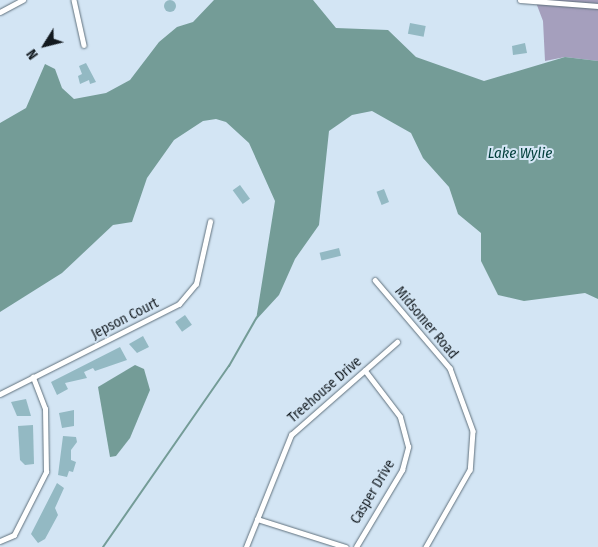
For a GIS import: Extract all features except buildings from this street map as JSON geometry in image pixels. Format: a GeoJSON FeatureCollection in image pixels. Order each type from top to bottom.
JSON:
{"type":"FeatureCollection","features":[{"type":"Feature","properties":{"kind":"street"},"geometry":{"type":"LineString","coordinates":[[0,12],[23,0]]}},
{"type":"Feature","properties":{"kind":"street"},"geometry":{"type":"LineString","coordinates":[[74,0],[84,45]]}},
{"type":"Feature","properties":{"kind":"street"},"geometry":{"type":"LineString","coordinates":[[520,0],[598,6]]}},
{"type":"Feature","properties":{"kind":"street","name":"Jepson Court"},"geometry":{"type":"LineString","coordinates":[[0,394],[179,304],[196,284],[210,222]]}},
{"type":"Feature","properties":{"kind":"street","name":"Midsomer Road"},"geometry":{"type":"LineString","coordinates":[[375,280],[450,368],[473,431],[470,470],[426,547]]}},
{"type":"Feature","properties":{"kind":"street","name":"Treehouse Drive"},"geometry":{"type":"LineString","coordinates":[[246,547],[291,435],[396,342]]}},
{"type":"Feature","properties":{"kind":"street","name":"Casper Drive"},"geometry":{"type":"LineString","coordinates":[[356,547],[402,470],[408,447],[400,417],[365,371]]}},
{"type":"Feature","properties":{"kind":"street"},"geometry":{"type":"LineString","coordinates":[[0,541],[14,535],[46,472],[45,409],[33,377]]}},
{"type":"Feature","properties":{"kind":"street"},"geometry":{"type":"LineString","coordinates":[[257,520],[346,547]]}},
{"type":"Feature","properties":{"kind":"shaded area"},"geometry":{"type":"Polygon","coordinates":[[[535,0],[598,0],[598,61],[565,57],[545,61],[543,21],[535,0]]]}},
{"type":"Feature","properties":{"kind":"water","name":"Lake Wylie"},"geometry":{"type":"Polygon","coordinates":[[[214,0],[313,0],[336,28],[388,30],[416,57],[484,81],[565,57],[598,61],[598,299],[585,293],[524,301],[498,295],[481,261],[481,233],[458,214],[449,187],[423,158],[411,133],[372,111],[352,115],[329,131],[319,225],[295,259],[279,295],[256,320],[275,201],[249,143],[226,122],[216,119],[203,121],[174,140],[147,178],[132,222],[113,225],[62,273],[0,312],[0,123],[26,108],[45,64],[55,69],[62,88],[74,99],[106,93],[130,80],[159,42],[177,27],[193,22],[214,0]]]}},
{"type":"Feature","properties":{"kind":"water"},"geometry":{"type":"Polygon","coordinates":[[[135,365],[144,369],[150,390],[130,438],[116,456],[110,457],[98,387],[135,365]]]}},
{"type":"Feature","properties":{"kind":"waterway"},"geometry":{"type":"LineString","coordinates":[[103,547],[229,366],[257,317]]}}]}
